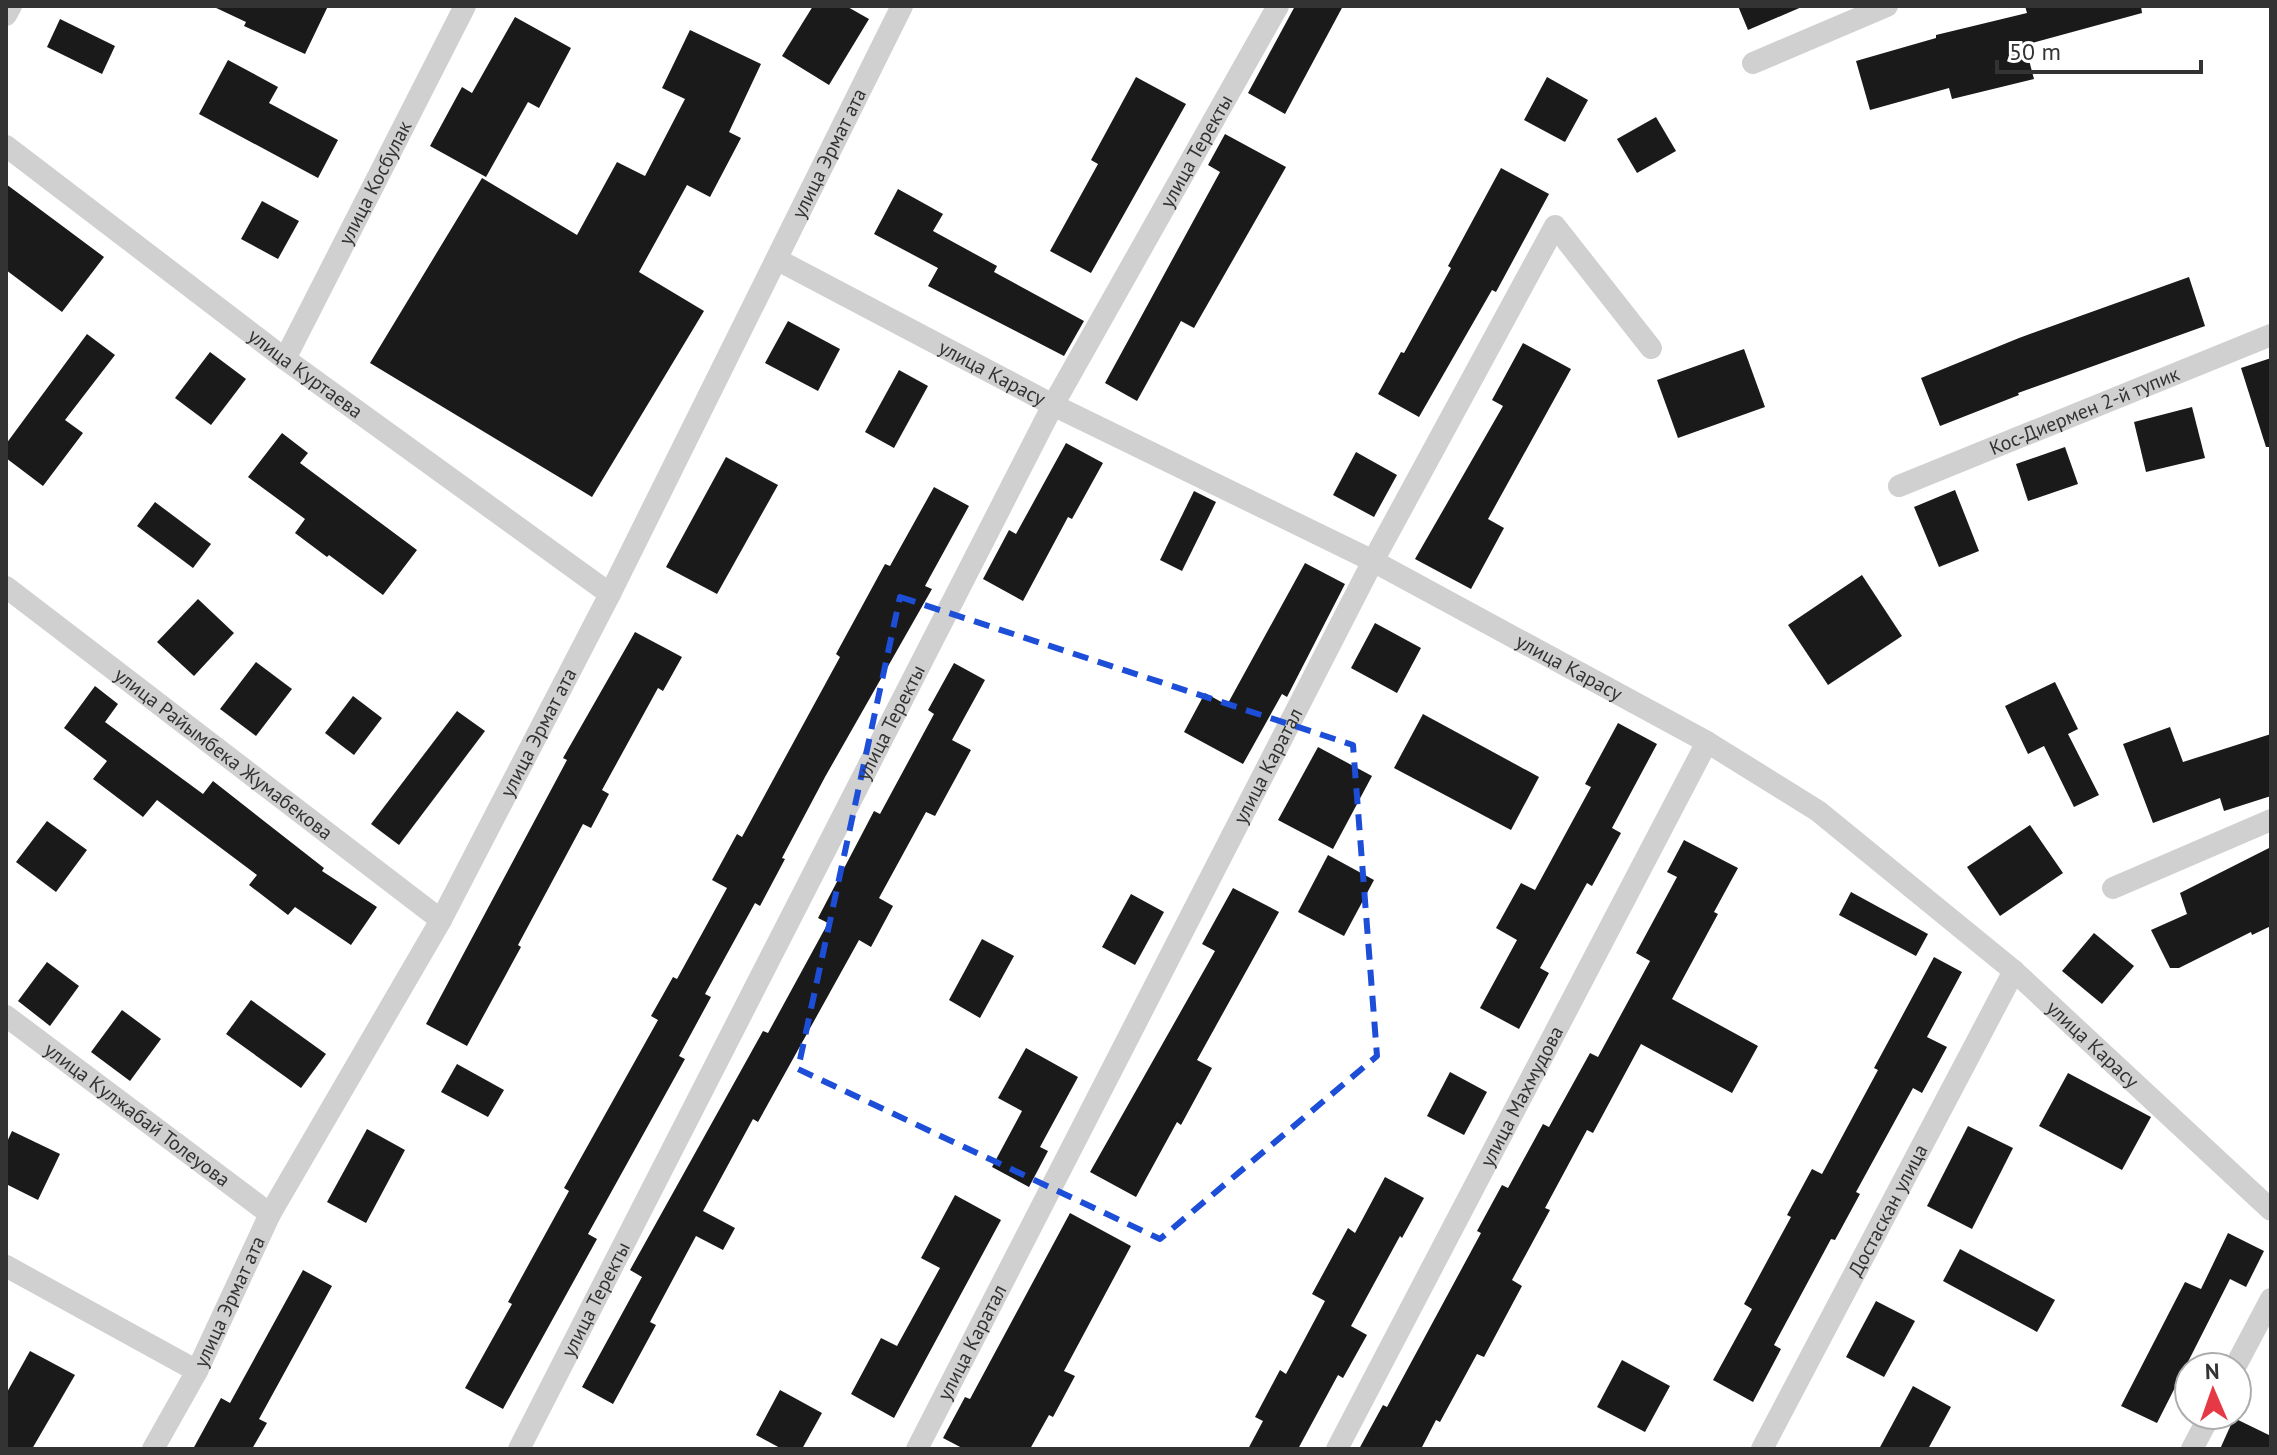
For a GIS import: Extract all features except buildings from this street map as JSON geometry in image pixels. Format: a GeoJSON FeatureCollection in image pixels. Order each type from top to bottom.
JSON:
{"type":"FeatureCollection","features":[{"type":"Feature","properties":{"kind":"street"},"geometry":{"type":"LineString","coordinates":[[6,15],[11,6]]}},
{"type":"Feature","properties":{"kind":"street","name":"улица Косбулак"},"geometry":{"type":"LineString","coordinates":[[285,359],[465,6]]}},
{"type":"Feature","properties":{"kind":"street","name":"улица Эрмат ата"},"geometry":{"type":"LineString","coordinates":[[153,1449],[197,1371],[270,1214],[441,920],[610,594],[902,6]]}},
{"type":"Feature","properties":{"kind":"street","name":"улица Теректы"},"geometry":{"type":"LineString","coordinates":[[519,1449],[1053,405],[1278,6]]}},
{"type":"Feature","properties":{"kind":"street"},"geometry":{"type":"LineString","coordinates":[[1753,63],[1887,6]]}},
{"type":"Feature","properties":{"kind":"street","name":"улица Куртаева"},"geometry":{"type":"LineString","coordinates":[[6,146],[285,359],[610,594]]}},
{"type":"Feature","properties":{"kind":"street","name":"улица Каратал"},"geometry":{"type":"LineString","coordinates":[[917,1449],[1373,561],[1555,226],[1651,348]]}},
{"type":"Feature","properties":{"kind":"street","name":"улица Карасу"},"geometry":{"type":"LineString","coordinates":[[778,260],[1053,405],[1373,561],[1707,742],[1818,811],[2014,971],[2271,1210]]}},
{"type":"Feature","properties":{"kind":"street","name":"Кос-Диермен 2-й тупик"},"geometry":{"type":"LineString","coordinates":[[1899,486],[2271,335]]}},
{"type":"Feature","properties":{"kind":"street","name":"улица Райымбека Жумабекова"},"geometry":{"type":"LineString","coordinates":[[6,587],[441,920]]}},
{"type":"Feature","properties":{"kind":"street","name":"улица Махмудова"},"geometry":{"type":"LineString","coordinates":[[1337,1449],[1707,742]]}},
{"type":"Feature","properties":{"kind":"street"},"geometry":{"type":"LineString","coordinates":[[2113,888],[2271,820]]}},
{"type":"Feature","properties":{"kind":"street","name":"Достаскан улица"},"geometry":{"type":"LineString","coordinates":[[1762,1449],[2014,971]]}},
{"type":"Feature","properties":{"kind":"street","name":"улица Кулжабай Толеуова"},"geometry":{"type":"LineString","coordinates":[[6,1016],[270,1214]]}},
{"type":"Feature","properties":{"kind":"street"},"geometry":{"type":"LineString","coordinates":[[6,1266],[197,1371]]}},
{"type":"Feature","properties":{"kind":"street"},"geometry":{"type":"LineString","coordinates":[[2243,1351],[2271,1299]]}},
{"type":"Feature","properties":{"kind":"street"},"geometry":{"type":"LineString","coordinates":[[2192,1449],[2202,1431]]}},
{"type":"Feature","properties":{"kind":"highlighted area"},"geometry":{"type":"Polygon","coordinates":[[[900,597],[1353,745],[1377,1056],[1160,1239],[798,1069],[900,597]]]}}]}
